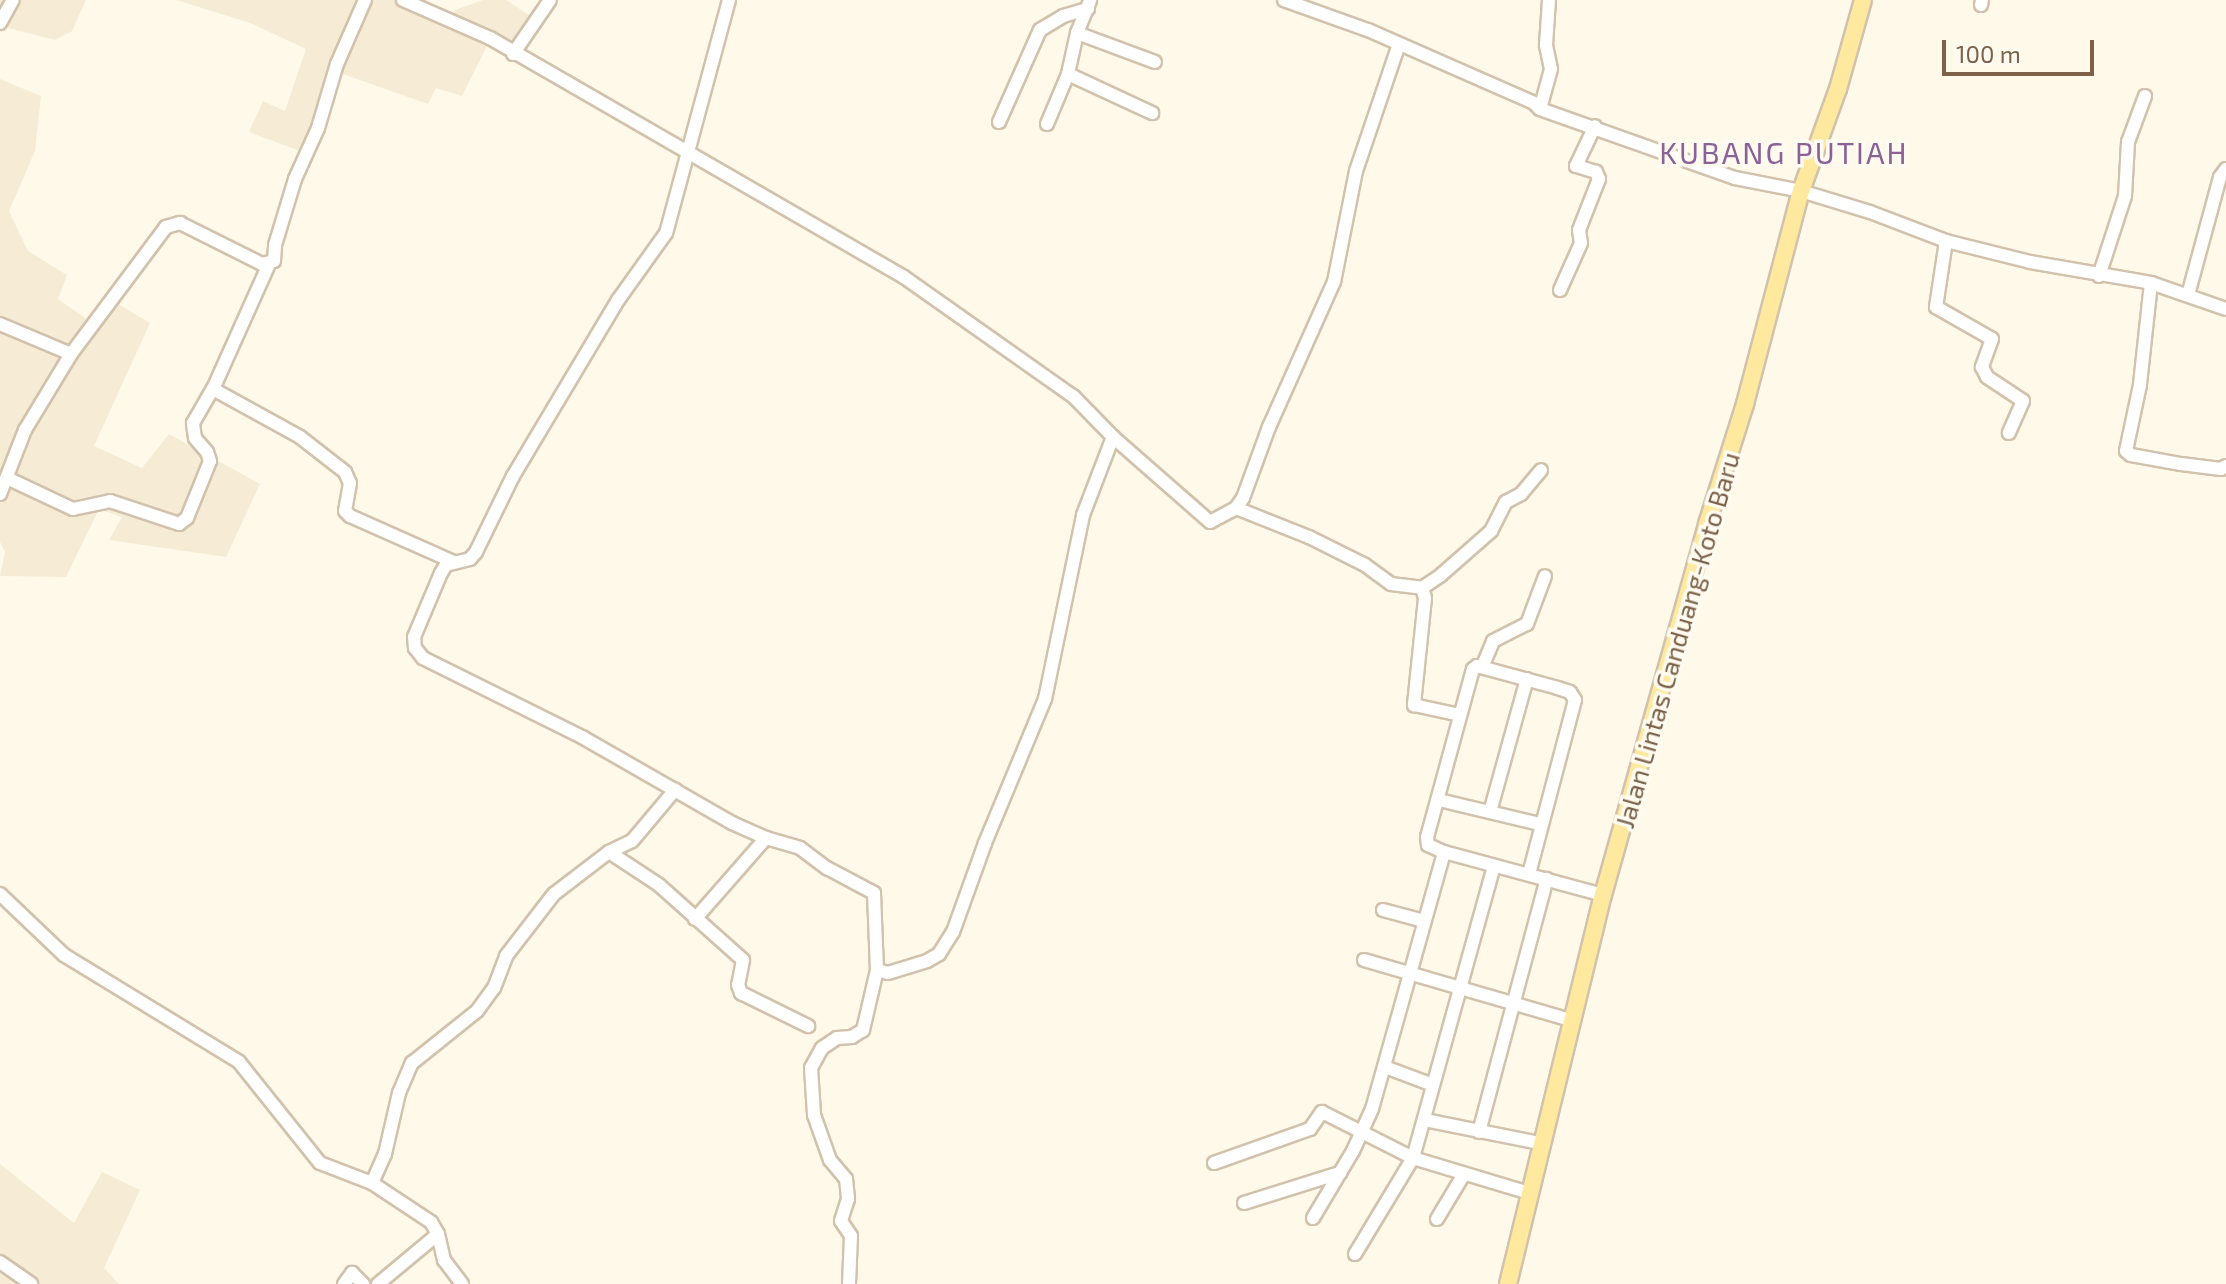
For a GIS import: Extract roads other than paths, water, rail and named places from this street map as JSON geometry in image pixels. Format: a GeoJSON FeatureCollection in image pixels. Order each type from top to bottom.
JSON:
{"type":"FeatureCollection","features":[{"type":"Feature","properties":{"kind":"main road","name":"Jalan Lintas Canduang-Koto Baru"},"geometry":{"type":"LineString","coordinates":[[1508,1284],[1544,1144],[1570,1020],[1603,895],[1707,524],[1745,404],[1801,191],[1838,89],[1863,0]]}},
{"type":"Feature","properties":{"kind":"street"},"geometry":{"type":"LineString","coordinates":[[0,23],[13,0]]}},
{"type":"Feature","properties":{"kind":"street"},"geometry":{"type":"LineString","coordinates":[[7,478],[73,509],[110,501],[179,524],[187,518],[210,461],[207,452],[195,438],[193,423],[213,389],[269,264],[274,261],[275,245],[295,179],[318,128],[337,64],[365,0]]}},
{"type":"Feature","properties":{"kind":"street"},"geometry":{"type":"LineString","coordinates":[[403,0],[457,21],[928,293],[1073,396],[1113,437],[1210,522],[1236,508],[1334,282],[1356,171],[1399,44]]}},
{"type":"Feature","properties":{"kind":"street"},"geometry":{"type":"LineString","coordinates":[[513,54],[550,0]]}},
{"type":"Feature","properties":{"kind":"street"},"geometry":{"type":"LineString","coordinates":[[729,0],[666,233],[618,300],[513,476],[476,552],[470,559],[454,562],[441,573],[414,637],[415,648],[423,658],[582,737],[766,838],[800,848],[827,868],[874,893],[877,970],[863,1030],[852,1037],[837,1038],[822,1048],[811,1068],[814,1115],[830,1160],[846,1179],[848,1199],[841,1221],[851,1236],[849,1284]]}},
{"type":"Feature","properties":{"kind":"street"},"geometry":{"type":"LineString","coordinates":[[1540,109],[1551,69],[1546,45],[1549,0]]}},
{"type":"Feature","properties":{"kind":"street"},"geometry":{"type":"LineString","coordinates":[[1289,1],[1399,44],[1534,103],[1540,109],[1735,178],[1801,191],[1870,212],[1946,241],[2099,276],[2151,283],[2226,309]]}},
{"type":"Feature","properties":{"kind":"street"},"geometry":{"type":"LineString","coordinates":[[1047,124],[1068,74],[1077,33],[1089,4]]}},
{"type":"Feature","properties":{"kind":"street"},"geometry":{"type":"LineString","coordinates":[[999,122],[1033,39],[1049,23],[1089,4]]}},
{"type":"Feature","properties":{"kind":"street"},"geometry":{"type":"LineString","coordinates":[[1077,33],[1155,62]]}},
{"type":"Feature","properties":{"kind":"street"},"geometry":{"type":"LineString","coordinates":[[1068,74],[1152,113]]}},
{"type":"Feature","properties":{"kind":"street"},"geometry":{"type":"LineString","coordinates":[[2099,276],[2125,196],[2128,142],[2145,96]]}},
{"type":"Feature","properties":{"kind":"street"},"geometry":{"type":"LineString","coordinates":[[1560,290],[1581,243],[1579,230],[1599,179],[1596,172],[1576,166],[1595,126]]}},
{"type":"Feature","properties":{"kind":"street"},"geometry":{"type":"LineString","coordinates":[[2188,295],[2220,177],[2226,169]]}},
{"type":"Feature","properties":{"kind":"street"},"geometry":{"type":"LineString","coordinates":[[0,494],[25,430],[71,354],[172,223],[180,223],[251,260],[269,264]]}},
{"type":"Feature","properties":{"kind":"street"},"geometry":{"type":"LineString","coordinates":[[1946,241],[1936,307],[1992,339],[1982,367],[1987,377],[2023,401],[2009,433]]}},
{"type":"Feature","properties":{"kind":"street"},"geometry":{"type":"LineString","coordinates":[[2151,283],[2140,385],[2126,451],[2131,455],[2181,464],[2221,469],[2226,466]]}},
{"type":"Feature","properties":{"kind":"street"},"geometry":{"type":"LineString","coordinates":[[0,324],[71,354]]}},
{"type":"Feature","properties":{"kind":"street"},"geometry":{"type":"LineString","coordinates":[[213,389],[300,437],[345,472],[350,483],[344,505],[350,516],[454,562]]}},
{"type":"Feature","properties":{"kind":"street"},"geometry":{"type":"LineString","coordinates":[[877,970],[888,973],[927,961],[939,954],[953,932],[985,843],[1045,699],[1083,515],[1113,437]]}},
{"type":"Feature","properties":{"kind":"street"},"geometry":{"type":"LineString","coordinates":[[1236,508],[1309,537],[1400,588],[1422,588],[1491,531],[1506,502],[1521,494],[1541,470]]}},
{"type":"Feature","properties":{"kind":"street"},"geometry":{"type":"LineString","coordinates":[[1483,665],[1496,638],[1527,624],[1545,576]]}},
{"type":"Feature","properties":{"kind":"street"},"geometry":{"type":"LineString","coordinates":[[1422,588],[1425,598],[1414,705],[1460,715]]}},
{"type":"Feature","properties":{"kind":"street"},"geometry":{"type":"LineString","coordinates":[[1529,874],[1575,700],[1570,692],[1483,665],[1473,669],[1427,841],[1431,848],[1444,852],[1603,895]]}},
{"type":"Feature","properties":{"kind":"street"},"geometry":{"type":"LineString","coordinates":[[1490,812],[1527,679]]}},
{"type":"Feature","properties":{"kind":"street"},"geometry":{"type":"LineString","coordinates":[[372,1183],[385,1154],[399,1093],[412,1063],[477,1011],[494,988],[506,956],[554,894],[609,852],[632,841],[675,790]]}},
{"type":"Feature","properties":{"kind":"street"},"geometry":{"type":"LineString","coordinates":[[1439,800],[1540,824]]}},
{"type":"Feature","properties":{"kind":"street"},"geometry":{"type":"LineString","coordinates":[[695,919],[766,838]]}},
{"type":"Feature","properties":{"kind":"street"},"geometry":{"type":"LineString","coordinates":[[609,852],[659,885],[743,960],[738,985],[741,993],[808,1026]]}},
{"type":"Feature","properties":{"kind":"street"},"geometry":{"type":"LineString","coordinates":[[1313,1218],[1361,1135],[1385,1067],[1444,852]]}},
{"type":"Feature","properties":{"kind":"street"},"geometry":{"type":"LineString","coordinates":[[1355,1254],[1413,1158],[1494,866]]}},
{"type":"Feature","properties":{"kind":"street"},"geometry":{"type":"LineString","coordinates":[[1479,1132],[1547,879]]}},
{"type":"Feature","properties":{"kind":"street"},"geometry":{"type":"LineString","coordinates":[[0,894],[64,955],[239,1062],[320,1163],[372,1183],[425,1217],[438,1234],[444,1260],[462,1284]]}},
{"type":"Feature","properties":{"kind":"street"},"geometry":{"type":"LineString","coordinates":[[1383,910],[1424,921]]}},
{"type":"Feature","properties":{"kind":"street"},"geometry":{"type":"LineString","coordinates":[[1364,960],[1570,1020]]}},
{"type":"Feature","properties":{"kind":"street"},"geometry":{"type":"LineString","coordinates":[[1385,1067],[1433,1085]]}},
{"type":"Feature","properties":{"kind":"street"},"geometry":{"type":"LineString","coordinates":[[1214,1163],[1310,1129],[1319,1113],[1413,1158],[1532,1194]]}},
{"type":"Feature","properties":{"kind":"street"},"geometry":{"type":"LineString","coordinates":[[1425,1120],[1544,1144]]}},
{"type":"Feature","properties":{"kind":"street"},"geometry":{"type":"LineString","coordinates":[[1244,1203],[1340,1173]]}},
{"type":"Feature","properties":{"kind":"street"},"geometry":{"type":"LineString","coordinates":[[1437,1219],[1464,1174]]}},
{"type":"Feature","properties":{"kind":"street"},"geometry":{"type":"LineString","coordinates":[[378,1284],[438,1234]]}},
{"type":"Feature","properties":{"kind":"street"},"geometry":{"type":"LineString","coordinates":[[0,1262],[31,1284]]}},
{"type":"Feature","properties":{"kind":"street"},"geometry":{"type":"LineString","coordinates":[[344,1284],[352,1273],[363,1284]]}},
{"type":"Feature","properties":{"kind":"district","name":"KUBANG PUTIAH"},"geometry":{"type":"Point","coordinates":[1784,152]}}]}
